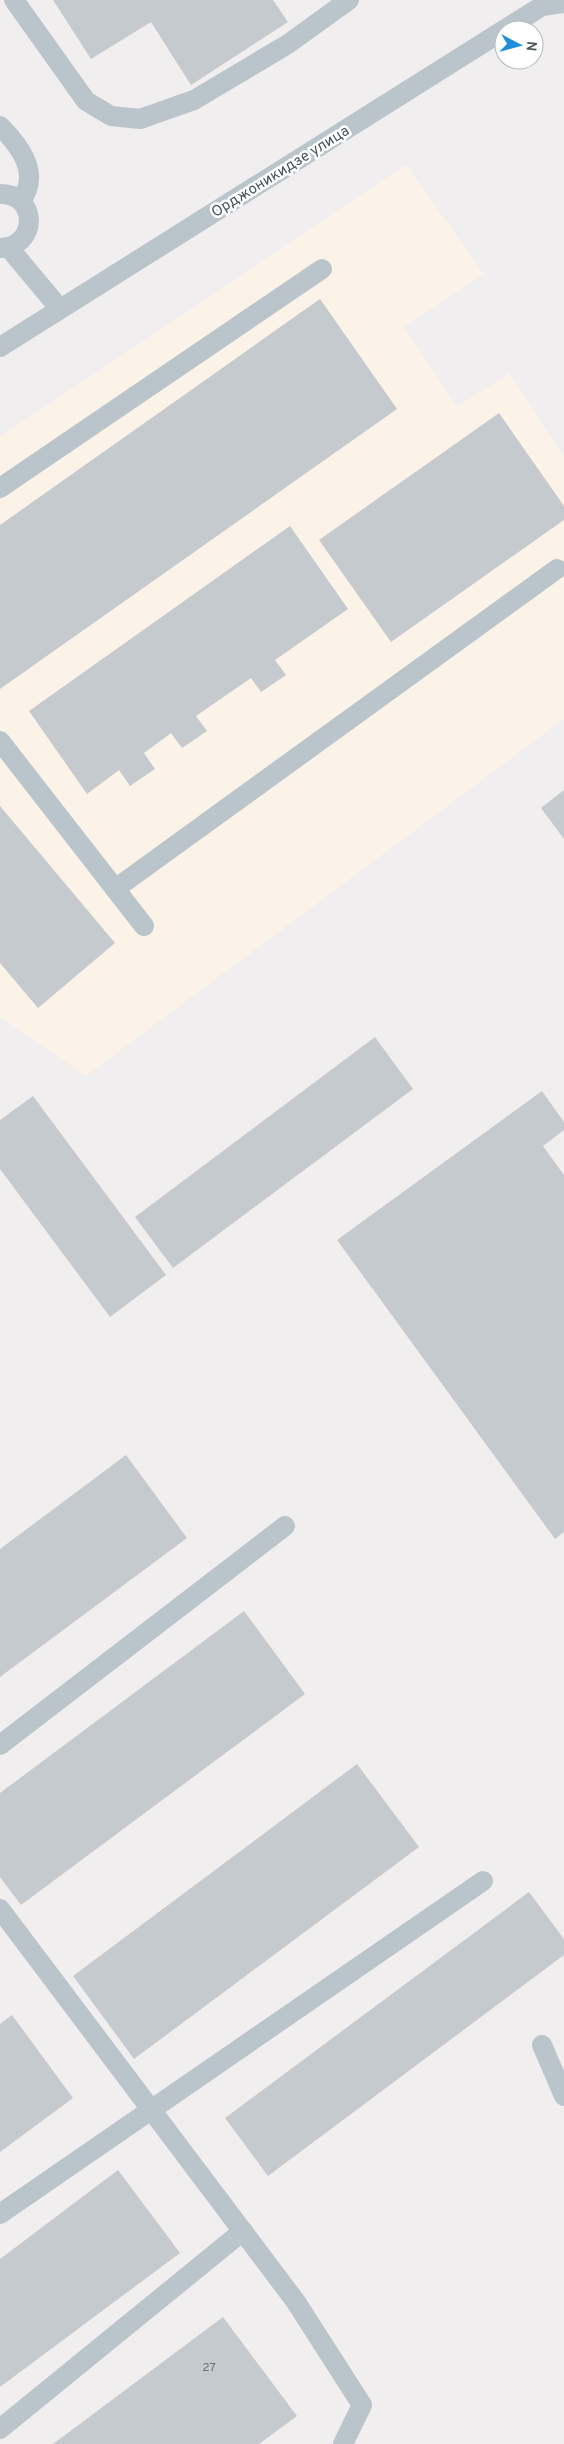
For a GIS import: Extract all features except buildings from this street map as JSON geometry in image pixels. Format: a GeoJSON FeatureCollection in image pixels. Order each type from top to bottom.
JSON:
{"type":"FeatureCollection","features":[{"type":"Feature","properties":{"kind":"lane"},"geometry":{"type":"LineString","coordinates":[[14,0],[86,101],[111,116],[140,119],[194,100],[288,44],[349,0]]}},
{"type":"Feature","properties":{"kind":"lane","name":"Орджоникидзе улица"},"geometry":{"type":"LineString","coordinates":[[0,347],[542,6],[564,3]]}},
{"type":"Feature","properties":{"kind":"lane"},"geometry":{"type":"LineString","coordinates":[[0,126],[15,142],[30,169],[28,191],[21,201]]}},
{"type":"Feature","properties":{"kind":"lane"},"geometry":{"type":"LineString","coordinates":[[0,194],[8,194],[21,201],[29,213],[29,228],[22,241],[5,248],[60,310]]}},
{"type":"Feature","properties":{"kind":"lane"},"geometry":{"type":"LineString","coordinates":[[0,488],[322,269]]}},
{"type":"Feature","properties":{"kind":"lane"},"geometry":{"type":"LineString","coordinates":[[115,889],[557,569]]}},
{"type":"Feature","properties":{"kind":"lane"},"geometry":{"type":"LineString","coordinates":[[0,741],[144,926]]}},
{"type":"Feature","properties":{"kind":"lane"},"geometry":{"type":"LineString","coordinates":[[0,1745],[285,1526]]}},
{"type":"Feature","properties":{"kind":"lane"},"geometry":{"type":"LineString","coordinates":[[0,2214],[483,1881]]}},
{"type":"Feature","properties":{"kind":"lane"},"geometry":{"type":"LineString","coordinates":[[0,1909],[296,2302],[362,2405],[343,2444]]}},
{"type":"Feature","properties":{"kind":"lane"},"geometry":{"type":"LineString","coordinates":[[542,2045],[564,2096]]}},
{"type":"Feature","properties":{"kind":"lane"},"geometry":{"type":"LineString","coordinates":[[0,2429],[243,2231]]}},
{"type":"Feature","properties":{"kind":"shaded area"},"geometry":{"type":"Polygon","coordinates":[[[406,165],[484,274],[404,327],[457,407],[509,373],[564,457],[564,719],[86,1076],[0,1017],[0,437],[406,165]]]}}]}
